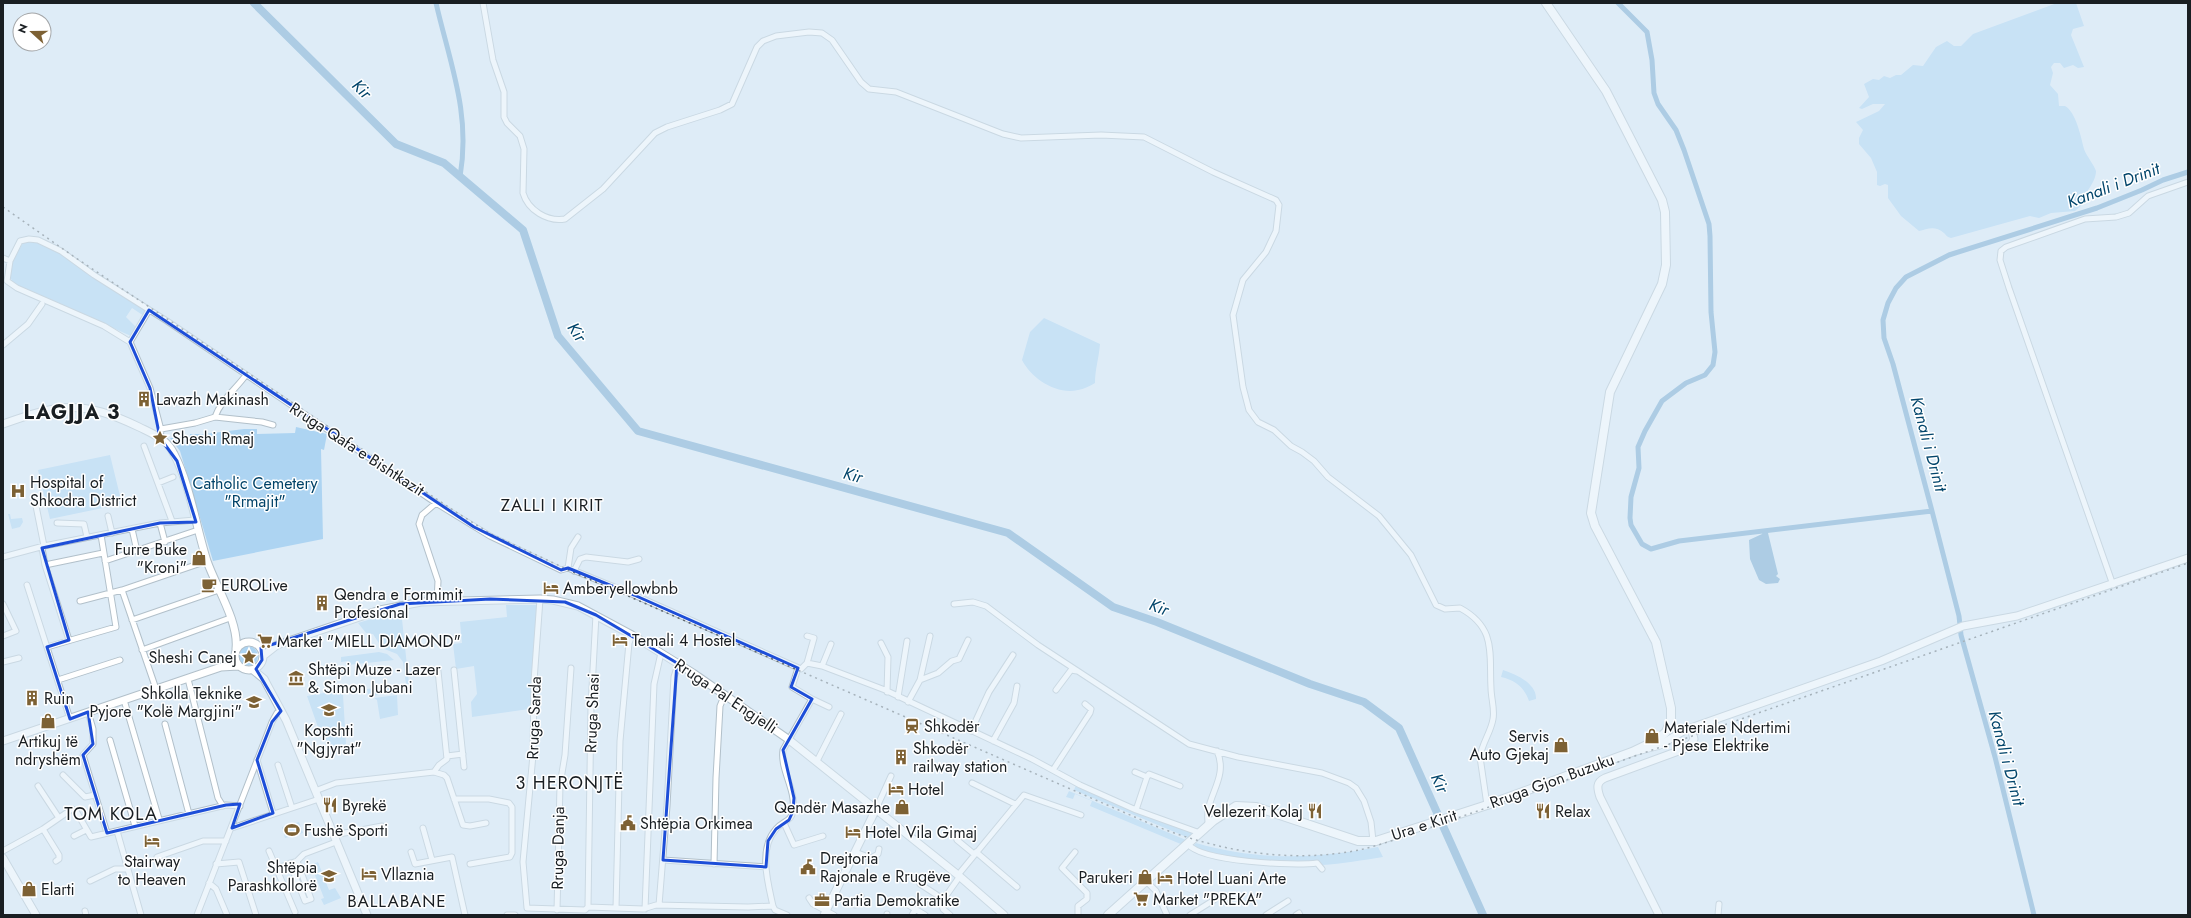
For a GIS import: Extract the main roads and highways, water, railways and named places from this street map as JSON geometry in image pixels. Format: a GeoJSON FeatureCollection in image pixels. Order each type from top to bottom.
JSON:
{"type":"FeatureCollection","features":[{"type":"Feature","properties":{"kind":"main road","name":"Rruga Gjon Buzuku"},"geometry":{"type":"LineString","coordinates":[[1472,810],[1632,752],[1657,740],[1666,732],[1671,720],[1671,708],[1654,636],[1595,526],[1592,519],[1591,506],[1610,392],[1662,284],[1665,272],[1665,212],[1662,200],[1653,179],[1606,91],[1546,3]]}},
{"type":"Feature","properties":{"kind":"main road"},"geometry":{"type":"LineString","coordinates":[[3,423],[59,407],[82,407],[113,414],[160,438],[170,447],[177,461],[207,561],[218,590],[236,631],[248,642],[259,646],[264,679]]}},
{"type":"Feature","properties":{"kind":"main road"},"geometry":{"type":"LineString","coordinates":[[1632,752],[1654,747],[1691,728],[1881,661],[1963,626],[2017,616],[2113,585],[2188,558]]}},
{"type":"Feature","properties":{"kind":"main road","name":"Rruga Pal Engjelli"},"geometry":{"type":"LineString","coordinates":[[259,646],[277,645],[400,604],[437,601],[540,599],[565,602],[596,615],[632,635],[725,694],[817,761],[1004,915]]}},
{"type":"Feature","properties":{"kind":"main road"},"geometry":{"type":"LineString","coordinates":[[236,631],[236,649],[234,657],[238,666]]}},
{"type":"Feature","properties":{"kind":"main road"},"geometry":{"type":"LineString","coordinates":[[236,649],[248,642]]}},
{"type":"Feature","properties":{"kind":"main road","name":"Rruga Pal Engjelli"},"geometry":{"type":"LineString","coordinates":[[262,659],[277,645]]}},
{"type":"Feature","properties":{"kind":"main road"},"geometry":{"type":"LineString","coordinates":[[221,667],[234,657]]}},
{"type":"Feature","properties":{"kind":"main road"},"geometry":{"type":"LineString","coordinates":[[253,670],[262,659]]}},
{"type":"Feature","properties":{"kind":"main road"},"geometry":{"type":"LineString","coordinates":[[3,741],[221,667],[238,666],[248,670],[253,670],[264,679],[281,710],[367,915]]}},
{"type":"Feature","properties":{"kind":"main road"},"geometry":{"type":"LineString","coordinates":[[1659,915],[1600,797],[1598,785],[1600,781],[1605,778],[1684,749],[1691,744],[1694,739],[1691,728]]}},
{"type":"Feature","properties":{"kind":"main road","name":"Ura e Kirit"},"geometry":{"type":"LineString","coordinates":[[1108,915],[1200,833],[1230,809],[1250,806],[1286,815],[1351,840],[1375,841],[1472,810]]}},
{"type":"Feature","properties":{"kind":"main road"},"geometry":{"type":"LineString","coordinates":[[825,913],[876,809]]}},
{"type":"Feature","properties":{"kind":"main road"},"geometry":{"type":"LineString","coordinates":[[3,858],[36,915]]}},
{"type":"Feature","properties":{"kind":"waterway","name":"Kir"},"geometry":{"type":"LineString","coordinates":[[254,3],[396,144],[444,163],[523,230],[558,336],[638,431],[1008,533],[1113,607],[1157,622],[1310,684],[1364,702],[1399,728],[1483,915]]}},
{"type":"Feature","properties":{"kind":"waterway"},"geometry":{"type":"LineString","coordinates":[[436,3],[453,68],[461,110],[463,154],[460,177]]}},
{"type":"Feature","properties":{"kind":"waterway"},"geometry":{"type":"LineString","coordinates":[[1618,3],[1647,32],[1652,60],[1654,93],[1658,104],[1676,130],[1684,150],[1709,224],[1710,236],[1711,312],[1715,352],[1713,365],[1705,375],[1686,383],[1662,401],[1638,447],[1639,468],[1631,497],[1630,518],[1631,525],[1642,544],[1651,549],[1679,541],[1932,511]]}},
{"type":"Feature","properties":{"kind":"waterway","name":"Kanali i Drinit"},"geometry":{"type":"LineString","coordinates":[[2034,915],[1995,757],[1961,635],[1959,616],[1932,511],[1893,364],[1884,338],[1883,320],[1888,303],[1896,288],[1906,277],[1949,255],[2097,208],[2163,180],[2188,172]]}},
{"type":"Feature","properties":{"kind":"railway"},"geometry":{"type":"LineString","coordinates":[[3,207],[73,256],[491,534],[573,572],[1153,825],[1203,842],[1228,848],[1280,855],[1306,856],[1359,850],[1381,844],[2188,563]]}},
{"type":"Feature","properties":{"kind":"place","name":"Lavazh Makinash"},"geometry":{"type":"Point","coordinates":[144,399]}},
{"type":"Feature","properties":{"kind":"place","name":"Sheshi Rmaj"},"geometry":{"type":"Point","coordinates":[160,438]}},
{"type":"Feature","properties":{"kind":"place","name":"Hospital of Shkodra District"},"geometry":{"type":"Point","coordinates":[18,491]}},
{"type":"Feature","properties":{"kind":"place","name":"Furre Buke \"Kroni\""},"geometry":{"type":"Point","coordinates":[199,558]}},
{"type":"Feature","properties":{"kind":"place","name":"EUROLive"},"geometry":{"type":"Point","coordinates":[209,585]}},
{"type":"Feature","properties":{"kind":"place","name":"Amberyellowbnb"},"geometry":{"type":"Point","coordinates":[551,588]}},
{"type":"Feature","properties":{"kind":"place","name":"Qendra e Formimit Profesional"},"geometry":{"type":"Point","coordinates":[322,603]}},
{"type":"Feature","properties":{"kind":"place","name":"Temali 4 Hostel"},"geometry":{"type":"Point","coordinates":[620,640]}},
{"type":"Feature","properties":{"kind":"place","name":"Market \"MIELL DIAMOND\""},"geometry":{"type":"Point","coordinates":[265,641]}},
{"type":"Feature","properties":{"kind":"place","name":"Sheshi Canej"},"geometry":{"type":"Point","coordinates":[249,657]}},
{"type":"Feature","properties":{"kind":"place","name":"Shtëpi Muze - Lazer & Simon Jubani"},"geometry":{"type":"Point","coordinates":[296,678]}},
{"type":"Feature","properties":{"kind":"place","name":"Ruin"},"geometry":{"type":"Point","coordinates":[32,698]}},
{"type":"Feature","properties":{"kind":"place","name":"Shkolla Teknike Pyjore \"Kolë Margjini\""},"geometry":{"type":"Point","coordinates":[254,702]}},
{"type":"Feature","properties":{"kind":"place","name":"Kopshti \"Ngjyrat\""},"geometry":{"type":"Point","coordinates":[329,710]}},
{"type":"Feature","properties":{"kind":"place","name":"Artikuj të ndryshëm"},"geometry":{"type":"Point","coordinates":[48,721]}},
{"type":"Feature","properties":{"kind":"place","name":"Shkodër"},"geometry":{"type":"Point","coordinates":[912,726]}},
{"type":"Feature","properties":{"kind":"place","name":"Materiale Ndertimi - Pjese Elektrike"},"geometry":{"type":"Point","coordinates":[1652,736]}},
{"type":"Feature","properties":{"kind":"place","name":"Servis Auto Gjekaj"},"geometry":{"type":"Point","coordinates":[1561,745]}},
{"type":"Feature","properties":{"kind":"place","name":"Shkodër railway station"},"geometry":{"type":"Point","coordinates":[901,757]}},
{"type":"Feature","properties":{"kind":"place","name":"Hotel"},"geometry":{"type":"Point","coordinates":[896,789]}},
{"type":"Feature","properties":{"kind":"place","name":"Byrekë"},"geometry":{"type":"Point","coordinates":[330,805]}},
{"type":"Feature","properties":{"kind":"place","name":"Qendër Masazhe"},"geometry":{"type":"Point","coordinates":[902,807]}},
{"type":"Feature","properties":{"kind":"place","name":"Vellezerit Kolaj"},"geometry":{"type":"Point","coordinates":[1315,811]}},
{"type":"Feature","properties":{"kind":"place","name":"Relax"},"geometry":{"type":"Point","coordinates":[1543,811]}},
{"type":"Feature","properties":{"kind":"place","name":"Shtëpia Orkimea"},"geometry":{"type":"Point","coordinates":[628,823]}},
{"type":"Feature","properties":{"kind":"place","name":"Fushë Sporti"},"geometry":{"type":"Point","coordinates":[292,830]}},
{"type":"Feature","properties":{"kind":"place","name":"Hotel Vila Gimaj"},"geometry":{"type":"Point","coordinates":[853,832]}},
{"type":"Feature","properties":{"kind":"place","name":"Stairway to Heaven"},"geometry":{"type":"Point","coordinates":[152,841]}},
{"type":"Feature","properties":{"kind":"place","name":"Drejtoria Rajonale e Rrugëve"},"geometry":{"type":"Point","coordinates":[808,867]}},
{"type":"Feature","properties":{"kind":"place","name":"Vllaznia"},"geometry":{"type":"Point","coordinates":[369,874]}},
{"type":"Feature","properties":{"kind":"place","name":"Shtëpia Parashkollorë"},"geometry":{"type":"Point","coordinates":[329,876]}},
{"type":"Feature","properties":{"kind":"place","name":"Parukeri"},"geometry":{"type":"Point","coordinates":[1145,877]}},
{"type":"Feature","properties":{"kind":"place","name":"Hotel Luani Arte"},"geometry":{"type":"Point","coordinates":[1165,878]}},
{"type":"Feature","properties":{"kind":"place","name":"Elarti"},"geometry":{"type":"Point","coordinates":[29,889]}},
{"type":"Feature","properties":{"kind":"place","name":"Market \"PREKA\""},"geometry":{"type":"Point","coordinates":[1141,899]}},
{"type":"Feature","properties":{"kind":"place","name":"Partia Demokratike"},"geometry":{"type":"Point","coordinates":[822,900]}},
{"type":"Feature","properties":{"kind":"district","name":"LAGJJA 3"},"geometry":{"type":"Point","coordinates":[72,412]}},
{"type":"Feature","properties":{"kind":"district","name":"ZALLI I KIRIT"},"geometry":{"type":"Point","coordinates":[552,505]}},
{"type":"Feature","properties":{"kind":"district","name":"3 HERONJTË"},"geometry":{"type":"Point","coordinates":[570,783]}},
{"type":"Feature","properties":{"kind":"district","name":"TOM KOLA"},"geometry":{"type":"Point","coordinates":[111,814]}},
{"type":"Feature","properties":{"kind":"district","name":"BALLABANE"},"geometry":{"type":"Point","coordinates":[397,901]}},
{"type":"Feature","properties":{"kind":"park label","name":"Catholic Cemetery \"Rrmajit\""},"geometry":{"type":"Point","coordinates":[255,492]}}]}
